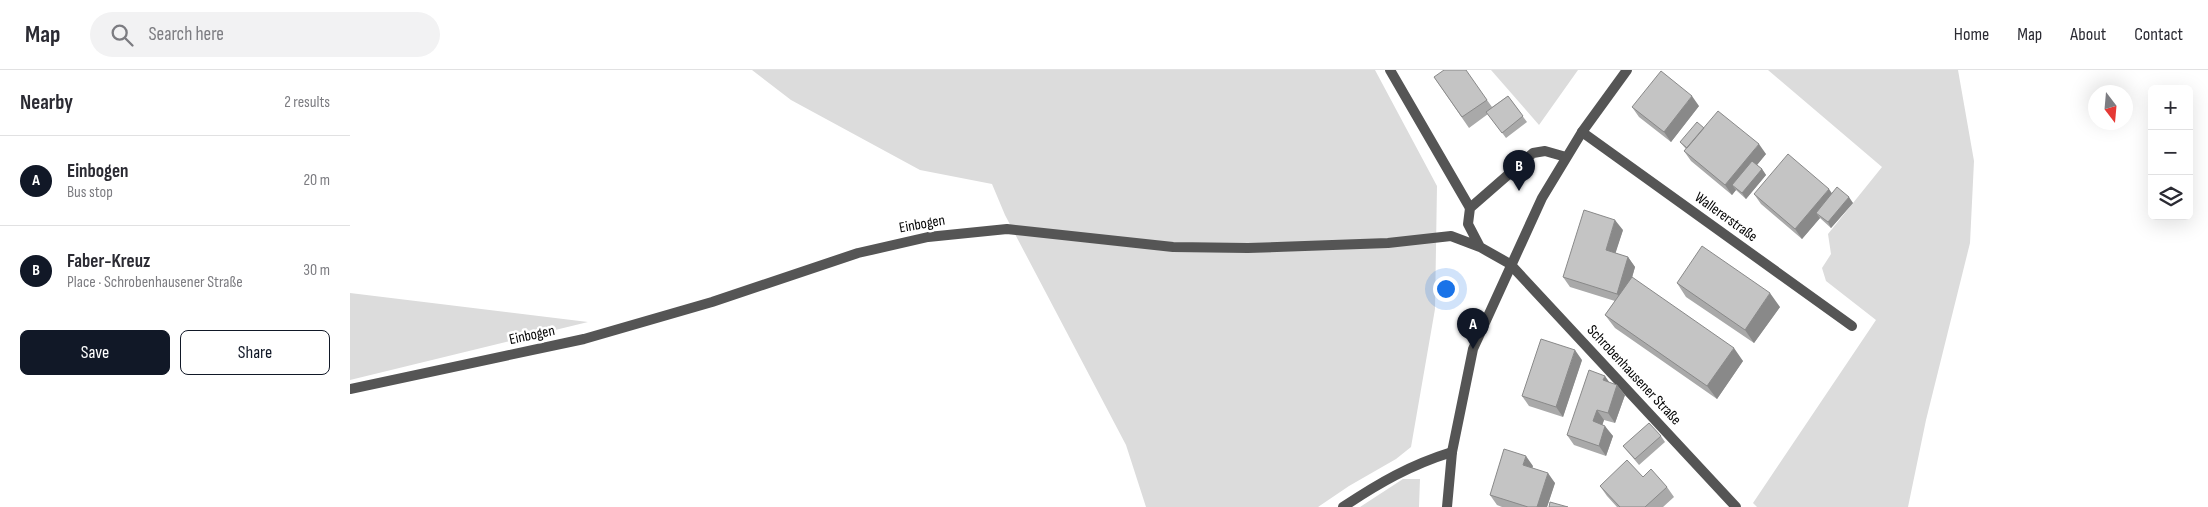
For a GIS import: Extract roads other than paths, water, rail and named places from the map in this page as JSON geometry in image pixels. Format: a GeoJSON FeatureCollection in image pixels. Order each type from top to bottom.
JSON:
{"type":"FeatureCollection","features":[{"type":"Feature","properties":{"kind":"street"},"geometry":{"type":"LineString","coordinates":[[1390,70],[1470,208],[1468,224],[1480,247]]}},
{"type":"Feature","properties":{"kind":"street"},"geometry":{"type":"LineString","coordinates":[[1447,507],[1452,452],[1473,349],[1510,264],[1542,198],[1582,132],[1627,70]]}},
{"type":"Feature","properties":{"kind":"street","name":"Wallererstraße"},"geometry":{"type":"LineString","coordinates":[[1582,132],[1852,326]]}},
{"type":"Feature","properties":{"kind":"street"},"geometry":{"type":"LineString","coordinates":[[1470,208],[1533,153],[1545,152],[1566,157]]}},
{"type":"Feature","properties":{"kind":"street","name":"Einbogen"},"geometry":{"type":"LineString","coordinates":[[350,389],[584,339],[712,302],[858,253],[928,236],[1007,229],[1173,247],[1248,248],[1388,243],[1450,236],[1480,247],[1510,264]]}},
{"type":"Feature","properties":{"kind":"street","name":"Schrobenhausener Straße"},"geometry":{"type":"LineString","coordinates":[[1510,264],[1736,507]]}},
{"type":"Feature","properties":{"kind":"street"},"geometry":{"type":"LineString","coordinates":[[1342,507],[1399,472],[1422,461],[1452,452]]}},
{"type":"Feature","properties":{"kind":"place","name":"Faber-Kreuz"},"geometry":{"type":"Point","coordinates":[1519,191]}},
{"type":"Feature","properties":{"kind":"place","name":"Einbogen"},"geometry":{"type":"Point","coordinates":[1473,349]}}]}
